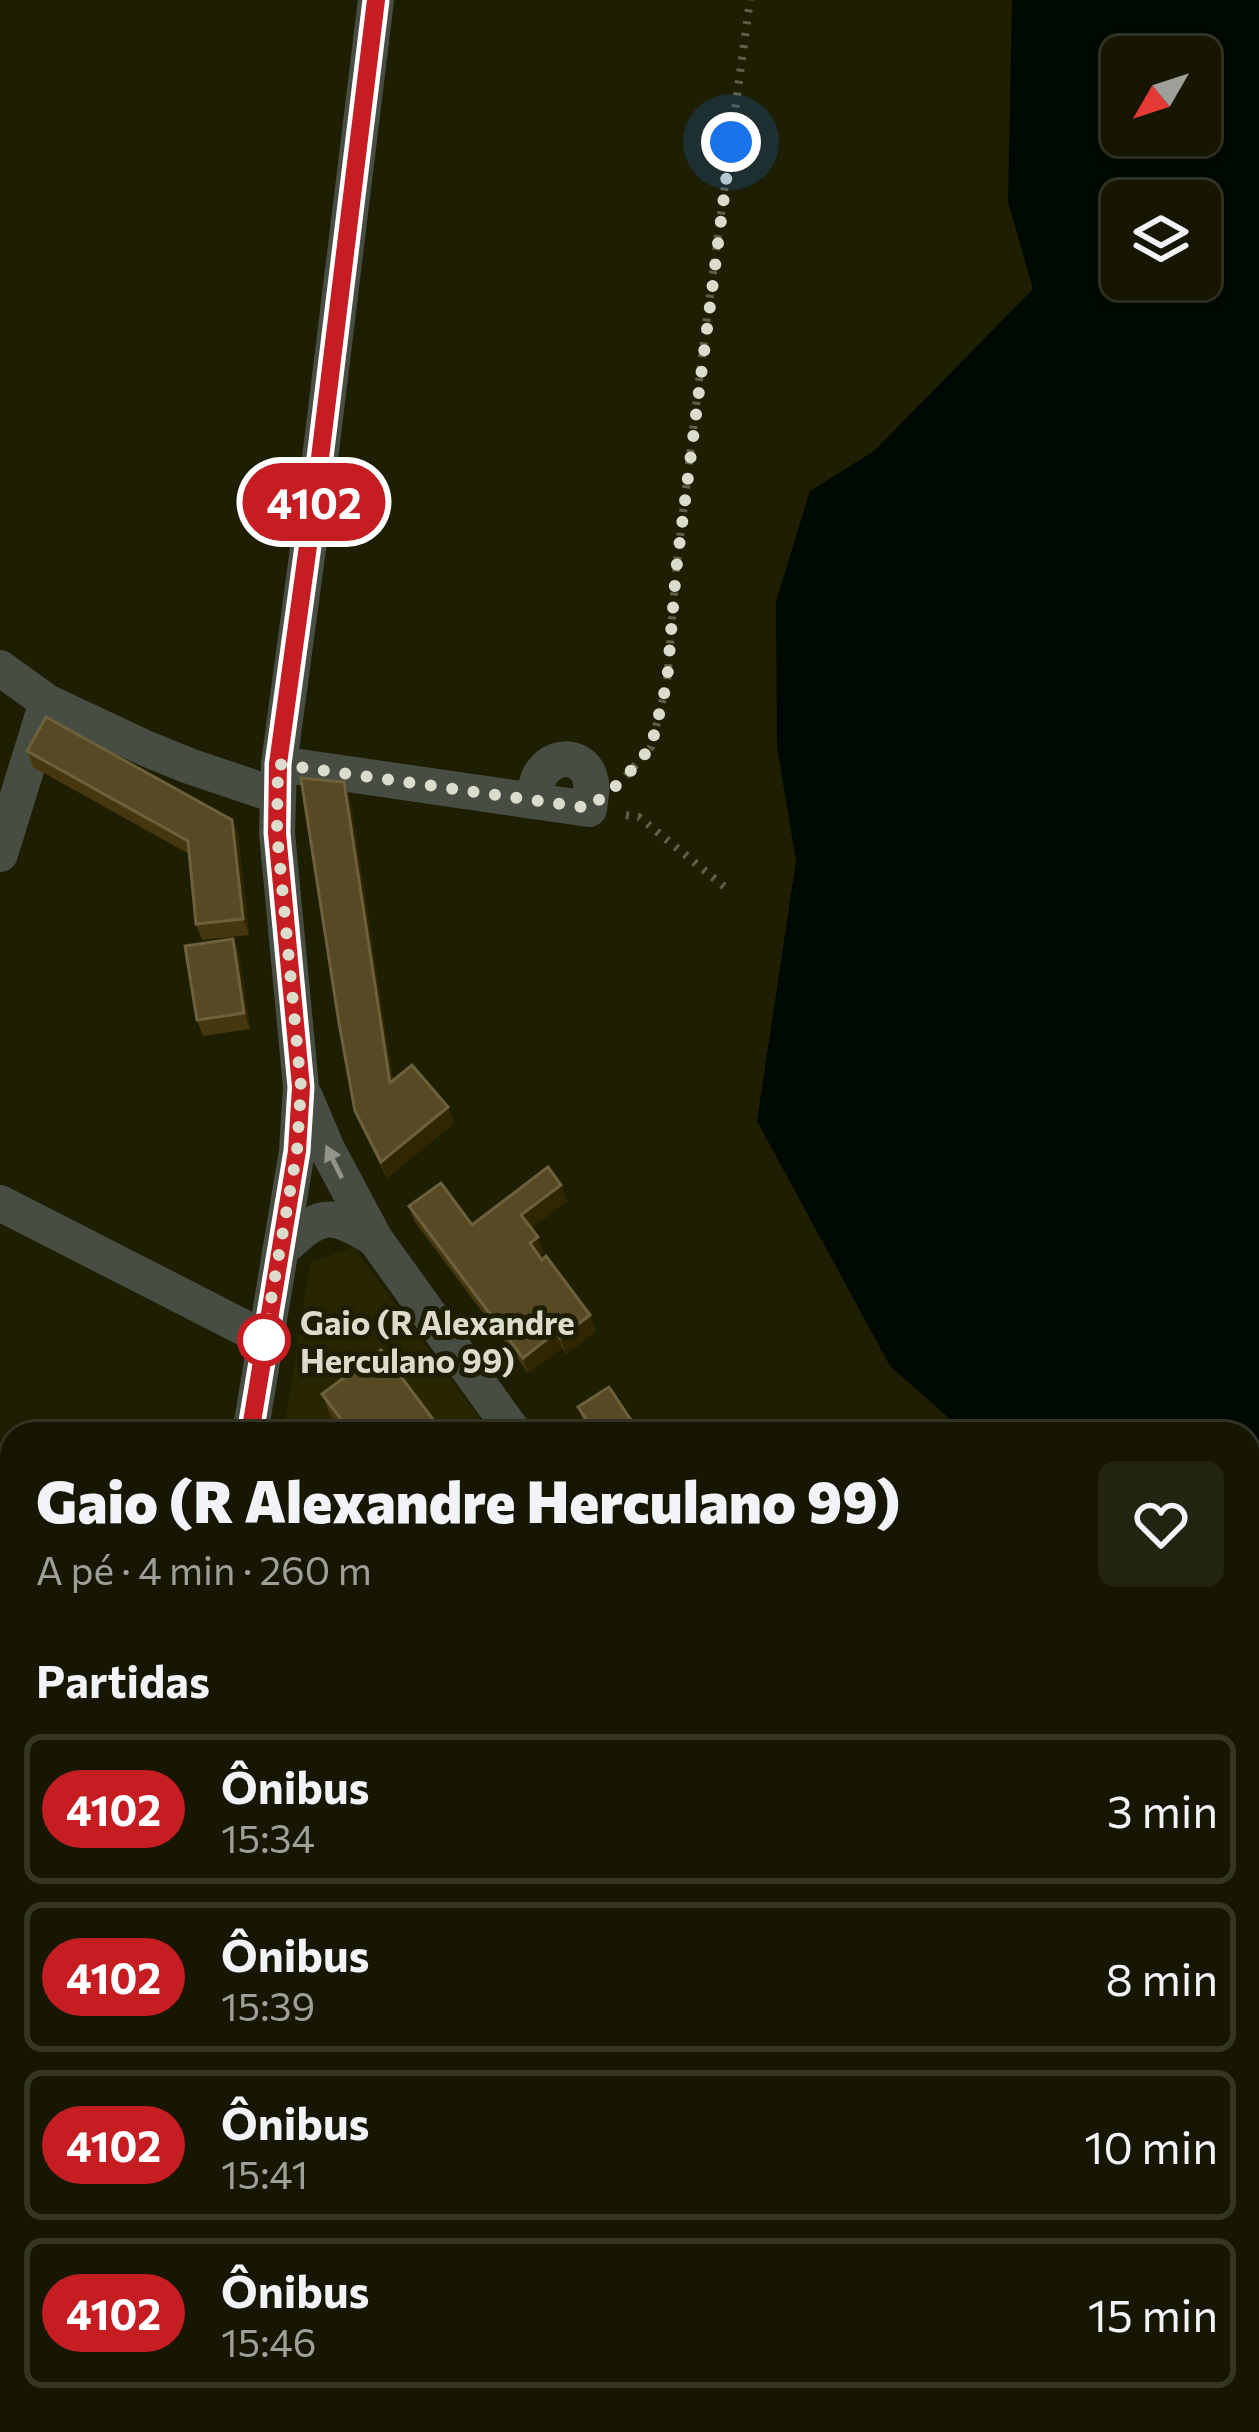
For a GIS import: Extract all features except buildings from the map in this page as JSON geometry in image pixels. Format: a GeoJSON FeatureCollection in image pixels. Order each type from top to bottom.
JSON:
{"type":"FeatureCollection","features":[{"type":"Feature","properties":{"kind":"street"},"geometry":{"type":"LineString","coordinates":[[252,1422],[297,1151],[301,1087],[277,833],[278,780],[376,0]]}},
{"type":"Feature","properties":{"kind":"street"},"geometry":{"type":"LineString","coordinates":[[0,668],[47,702],[189,766],[278,780],[589,808]]}},
{"type":"Feature","properties":{"kind":"street"},"geometry":{"type":"LineString","coordinates":[[0,854],[47,702]]}},
{"type":"Feature","properties":{"kind":"street"},"geometry":{"type":"LineString","coordinates":[[301,1087],[327,1149],[375,1239],[505,1422]]}},
{"type":"Feature","properties":{"kind":"street"},"geometry":{"type":"LineString","coordinates":[[0,1203],[264,1338]]}},
{"type":"Feature","properties":{"kind":"street"},"geometry":{"type":"LineString","coordinates":[[280,1251],[320,1220],[337,1219],[375,1239]]}},
{"type":"Feature","properties":{"kind":"path"},"geometry":{"type":"LineString","coordinates":[[589,808],[622,781],[651,747],[667,682],[705,332],[750,0]]}},
{"type":"Feature","properties":{"kind":"path"},"geometry":{"type":"LineString","coordinates":[[589,808],[639,817],[726,888]]}},
{"type":"Feature","properties":{"kind":"shaded area"},"geometry":{"type":"Polygon","coordinates":[[[1012,0],[1259,0],[1259,1422],[953,1422],[890,1366],[757,1121],[796,861],[777,747],[776,601],[810,491],[874,451],[1033,289],[1008,202],[1012,0]]]}},
{"type":"Feature","properties":{"kind":"shaded area"},"geometry":{"type":"Polygon","coordinates":[[[353,1247],[482,1422],[285,1422],[310,1263],[353,1247]]]}},
{"type":"Feature","properties":{"kind":"bus line","name":"4102"},"geometry":{"type":"LineString","coordinates":[[252,1422],[297,1151],[301,1087],[277,833],[278,764],[376,0]]}},
{"type":"Feature","properties":{"kind":"place","name":"Gaio (R Alexandre Herculano 99)"},"geometry":{"type":"Point","coordinates":[264,1340]}},
{"type":"Feature","properties":{"kind":"route"},"geometry":{"type":"LineString","coordinates":[[264,1340],[297,1151],[301,1087],[277,833],[278,764],[589,808],[622,781],[651,747],[667,682],[676,571],[731,142]]}}]}
